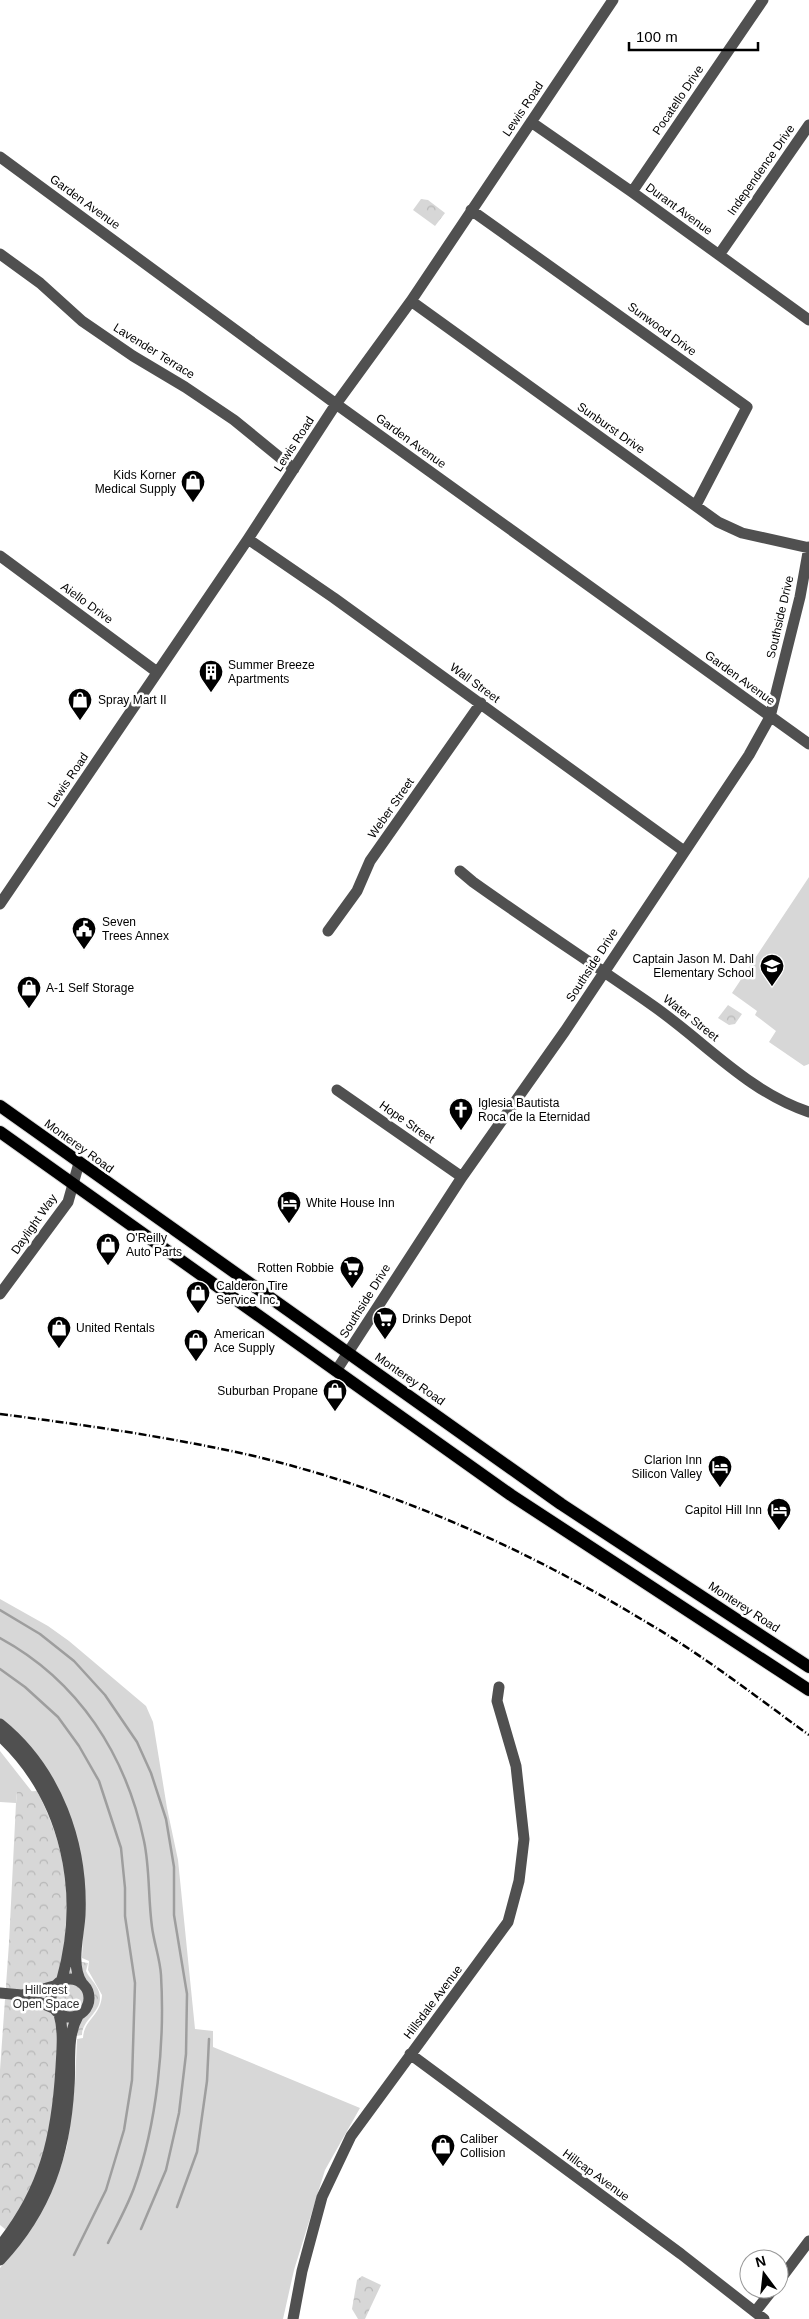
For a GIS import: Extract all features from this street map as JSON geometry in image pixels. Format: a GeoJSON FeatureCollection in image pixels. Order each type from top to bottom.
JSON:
{"type":"FeatureCollection","features":[{"type":"Feature","properties":{"kind":"main road","name":"Monterey Road"},"geometry":{"type":"LineString","coordinates":[[0,1106],[591,1524],[809,1667]]}},
{"type":"Feature","properties":{"kind":"main road"},"geometry":{"type":"LineString","coordinates":[[0,1132],[511,1495],[809,1690]]}},
{"type":"Feature","properties":{"kind":"main road"},"geometry":{"type":"LineString","coordinates":[[581,1540],[591,1524]]}},
{"type":"Feature","properties":{"kind":"street","name":"Lewis Road"},"geometry":{"type":"LineString","coordinates":[[0,904],[248,540],[336,404],[411,301],[613,0]]}},
{"type":"Feature","properties":{"kind":"street","name":"Pocatello Drive"},"geometry":{"type":"LineString","coordinates":[[632,192],[763,0]]}},
{"type":"Feature","properties":{"kind":"street","name":"Durant Avenue"},"geometry":{"type":"LineString","coordinates":[[531,122],[809,319]]}},
{"type":"Feature","properties":{"kind":"street","name":"Independence Drive"},"geometry":{"type":"LineString","coordinates":[[719,256],[809,125]]}},
{"type":"Feature","properties":{"kind":"street","name":"Garden Avenue"},"geometry":{"type":"LineString","coordinates":[[0,157],[336,404],[809,744]]}},
{"type":"Feature","properties":{"kind":"street","name":"Sunwood Drive"},"geometry":{"type":"LineString","coordinates":[[471,210],[747,407],[696,505]]}},
{"type":"Feature","properties":{"kind":"street","name":"Lavender Terrace"},"geometry":{"type":"LineString","coordinates":[[0,254],[40,282],[89,326],[234,420],[294,469]]}},
{"type":"Feature","properties":{"kind":"street","name":"Sunburst Drive"},"geometry":{"type":"LineString","coordinates":[[411,301],[718,522],[742,533],[809,547]]}},
{"type":"Feature","properties":{"kind":"street","name":"Wall Street"},"geometry":{"type":"LineString","coordinates":[[248,540],[284,563],[481,703],[684,852]]}},
{"type":"Feature","properties":{"kind":"street","name":"Southside Drive"},"geometry":{"type":"LineString","coordinates":[[336,1371],[462,1177],[603,973],[749,755],[770,717],[804,598],[809,547]]}},
{"type":"Feature","properties":{"kind":"street","name":"Aiello Drive"},"geometry":{"type":"LineString","coordinates":[[0,556],[157,672]]}},
{"type":"Feature","properties":{"kind":"street","name":"Weber Street"},"geometry":{"type":"LineString","coordinates":[[328,931],[357,891],[370,861],[481,703]]}},
{"type":"Feature","properties":{"kind":"street","name":"Water Street"},"geometry":{"type":"LineString","coordinates":[[460,871],[603,973],[653,1006],[749,1080],[785,1104],[809,1112]]}},
{"type":"Feature","properties":{"kind":"street","name":"Hope Street"},"geometry":{"type":"LineString","coordinates":[[337,1090],[462,1177]]}},
{"type":"Feature","properties":{"kind":"street","name":"Daylight Way"},"geometry":{"type":"LineString","coordinates":[[0,1294],[68,1202],[79,1163]]}},
{"type":"Feature","properties":{"kind":"street","name":"Hillsdale Avenue"},"geometry":{"type":"LineString","coordinates":[[293,2319],[302,2271],[322,2197],[351,2136],[410,2054],[458,1993],[508,1922],[519,1882],[524,1839],[516,1766],[496,1701],[499,1687]]}},
{"type":"Feature","properties":{"kind":"street"},"geometry":{"type":"LineString","coordinates":[[0,1724],[20,1744],[49,1782],[71,1831],[79,1867],[80,1899],[76,1961],[77,1975],[88,1991],[90,2001],[85,2011],[78,2016],[68,2017],[22,1994]]}},
{"type":"Feature","properties":{"kind":"street"},"geometry":{"type":"LineString","coordinates":[[0,1736],[19,1756],[37,1780],[52,1807],[66,1848],[72,1902],[70,1940],[58,1982],[50,1997],[63,2030],[60,2091],[51,2149],[32,2197],[0,2246]]}},
{"type":"Feature","properties":{"kind":"street"},"geometry":{"type":"LineString","coordinates":[[0,1993],[22,1994],[73,1978],[82,1983]]}},
{"type":"Feature","properties":{"kind":"street"},"geometry":{"type":"LineString","coordinates":[[0,2260],[28,2225],[57,2166],[67,2121],[70,2035],[78,2016]]}},
{"type":"Feature","properties":{"kind":"street","name":"Hillcap Avenue"},"geometry":{"type":"LineString","coordinates":[[410,2054],[681,2254],[764,2319]]}},
{"type":"Feature","properties":{"kind":"street"},"geometry":{"type":"LineString","coordinates":[[789,2268],[809,2242]]}},
{"type":"Feature","properties":{"kind":"street"},"geometry":{"type":"LineString","coordinates":[[755,2312],[765,2299]]}},
{"type":"Feature","properties":{"kind":"green space"},"geometry":{"type":"Polygon","coordinates":[[[421,199],[428,200],[445,213],[435,226],[413,210],[421,199]]]}},
{"type":"Feature","properties":{"kind":"green space","name":"Captain Jason M. Dahl Elementary School"},"geometry":{"type":"Polygon","coordinates":[[[809,877],[809,1064],[804,1066],[769,1042],[776,1031],[755,1015],[757,1011],[732,993],[809,877]]]}},
{"type":"Feature","properties":{"kind":"green space"},"geometry":{"type":"Polygon","coordinates":[[[728,1005],[742,1014],[735,1024],[729,1025],[718,1018],[728,1005]]]}},
{"type":"Feature","properties":{"kind":"green space"},"geometry":{"type":"Polygon","coordinates":[[[0,1599],[48,1626],[69,1641],[146,1706],[153,1722],[167,1808],[178,1860],[195,2029],[213,2031],[213,2047],[360,2108],[325,2170],[294,2270],[283,2319],[0,2319],[0,2268],[32,2228],[61,2166],[67,2146],[75,2084],[77,2039],[83,2038],[86,2026],[99,2008],[102,1995],[88,1970],[89,1961],[82,1958],[85,1885],[0,1719],[0,1599]]]}},
{"type":"Feature","properties":{"kind":"green space"},"geometry":{"type":"Polygon","coordinates":[[[0,1751],[33,1793],[17,1792],[16,1803],[0,1802],[0,1751]]]}},
{"type":"Feature","properties":{"kind":"green space","name":"Hillcrest Open Space"},"geometry":{"type":"Polygon","coordinates":[[[37,1791],[49,1817],[62,1858],[67,1901],[64,1959],[88,1963],[86,1971],[98,1989],[100,1999],[96,2009],[85,2024],[82,2035],[76,2036],[51,2149],[10,2233],[0,2225],[0,2070],[16,1803],[17,1792],[37,1791]]]}},
{"type":"Feature","properties":{"kind":"green space"},"geometry":{"type":"Polygon","coordinates":[[[362,2276],[381,2285],[365,2319],[358,2319],[352,2309],[357,2280],[362,2276]]]}},
{"type":"Feature","properties":{"kind":"waterway"},"geometry":{"type":"LineString","coordinates":[[0,1610],[40,1634],[74,1661],[105,1695],[137,1742],[151,1773],[166,1819],[174,1867],[174,1915],[187,1994],[186,2054],[179,2113],[166,2170],[141,2229]]}},
{"type":"Feature","properties":{"kind":"waterway"},"geometry":{"type":"LineString","coordinates":[[0,1638],[28,1656],[53,1676],[76,1698],[95,1723],[125,1779],[136,1809],[146,1852],[152,1927],[161,1975],[162,2028],[158,2083],[142,2163],[131,2195],[108,2243]]}},
{"type":"Feature","properties":{"kind":"waterway"},"geometry":{"type":"LineString","coordinates":[[0,1669],[25,1687],[58,1717],[79,1746],[99,1781],[121,1848],[125,1888],[125,1916],[135,1983],[132,2080],[124,2130],[106,2190],[74,2255]]}},
{"type":"Feature","properties":{"kind":"waterway"},"geometry":{"type":"LineString","coordinates":[[177,2207],[197,2152],[207,2081],[209,2039]]}},
{"type":"Feature","properties":{"kind":"railway"},"geometry":{"type":"LineString","coordinates":[[0,1414],[127,1432],[254,1456],[305,1469],[355,1485],[454,1522],[549,1567],[596,1592],[663,1632],[809,1735]]}},
{"type":"Feature","properties":{"kind":"place","name":"Kids Korner Medical Supply"},"geometry":{"type":"Point","coordinates":[193,503]}},
{"type":"Feature","properties":{"kind":"place","name":"Summer Breeze Apartments"},"geometry":{"type":"Point","coordinates":[211,693]}},
{"type":"Feature","properties":{"kind":"place","name":"Spray Mart II"},"geometry":{"type":"Point","coordinates":[80,721]}},
{"type":"Feature","properties":{"kind":"place","name":"Seven Trees Annex"},"geometry":{"type":"Point","coordinates":[84,950]}},
{"type":"Feature","properties":{"kind":"place","name":"Captain Jason M. Dahl Elementary School"},"geometry":{"type":"Point","coordinates":[772,987]}},
{"type":"Feature","properties":{"kind":"place","name":"A-1 Self Storage"},"geometry":{"type":"Point","coordinates":[29,1009]}},
{"type":"Feature","properties":{"kind":"place","name":"Iglesia Bautista Roca de la Eternidad"},"geometry":{"type":"Point","coordinates":[461,1131]}},
{"type":"Feature","properties":{"kind":"place","name":"White House Inn"},"geometry":{"type":"Point","coordinates":[289,1224]}},
{"type":"Feature","properties":{"kind":"place","name":"O'Reilly Auto Parts"},"geometry":{"type":"Point","coordinates":[108,1266]}},
{"type":"Feature","properties":{"kind":"place","name":"Rotten Robbie"},"geometry":{"type":"Point","coordinates":[352,1289]}},
{"type":"Feature","properties":{"kind":"place","name":"Calderon Tire Service Inc."},"geometry":{"type":"Point","coordinates":[198,1314]}},
{"type":"Feature","properties":{"kind":"place","name":"Drinks Depot"},"geometry":{"type":"Point","coordinates":[385,1340]}},
{"type":"Feature","properties":{"kind":"place","name":"United Rentals"},"geometry":{"type":"Point","coordinates":[59,1349]}},
{"type":"Feature","properties":{"kind":"place","name":"American Ace Supply"},"geometry":{"type":"Point","coordinates":[196,1362]}},
{"type":"Feature","properties":{"kind":"place","name":"Suburban Propane"},"geometry":{"type":"Point","coordinates":[335,1412]}},
{"type":"Feature","properties":{"kind":"place","name":"Clarion Inn Silicon Valley"},"geometry":{"type":"Point","coordinates":[720,1488]}},
{"type":"Feature","properties":{"kind":"place","name":"Capitol Hill Inn"},"geometry":{"type":"Point","coordinates":[779,1531]}},
{"type":"Feature","properties":{"kind":"place","name":"Caliber Collision"},"geometry":{"type":"Point","coordinates":[443,2167]}}]}
